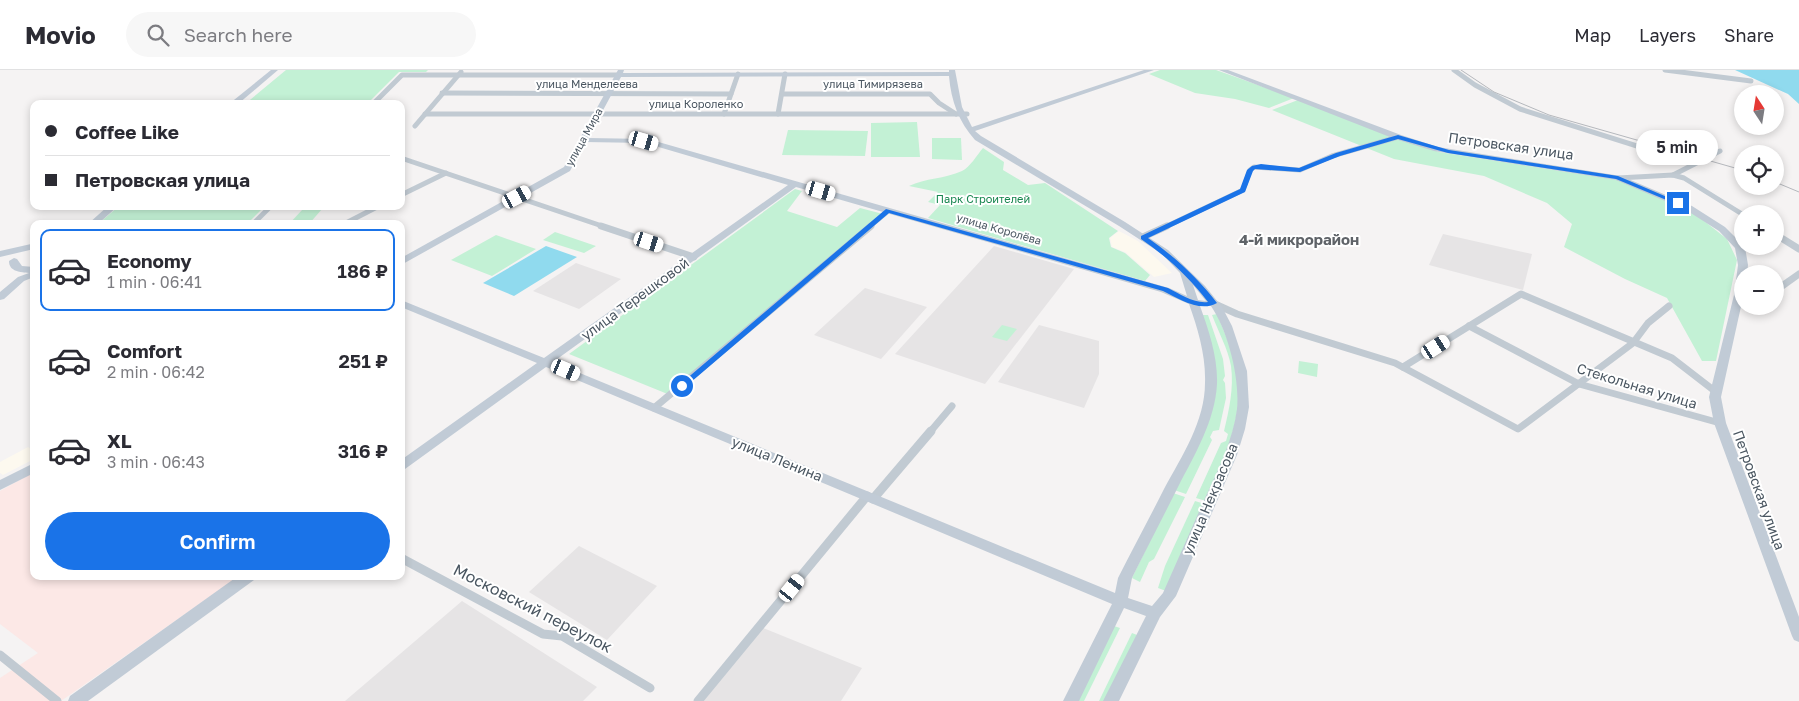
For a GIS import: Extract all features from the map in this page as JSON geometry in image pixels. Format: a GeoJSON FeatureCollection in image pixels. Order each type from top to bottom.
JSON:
{"type":"FeatureCollection","features":[{"type":"Feature","properties":{"kind":"main road","name":"улица Некрасова"},"geometry":{"type":"LineString","coordinates":[[1205,292],[1213,303]]}},
{"type":"Feature","properties":{"kind":"street"},"geometry":{"type":"LineString","coordinates":[[238,100],[275,70]]}},
{"type":"Feature","properties":{"kind":"street"},"geometry":{"type":"LineString","coordinates":[[246,100],[282,70]]}},
{"type":"Feature","properties":{"kind":"street"},"geometry":{"type":"LineString","coordinates":[[377,100],[402,74],[461,72],[785,74],[952,72],[952,87],[961,114],[970,130],[1151,70]]}},
{"type":"Feature","properties":{"kind":"street","name":"Петровская улица"},"geometry":{"type":"LineString","coordinates":[[1222,70],[1398,137],[1448,152],[1618,178],[1690,208],[1730,236],[1740,247],[1742,265]]}},
{"type":"Feature","properties":{"kind":"street"},"geometry":{"type":"LineString","coordinates":[[1454,70],[1476,85],[1520,109],[1694,164]]}},
{"type":"Feature","properties":{"kind":"street"},"geometry":{"type":"LineString","coordinates":[[1665,70],[1751,81]]}},
{"type":"Feature","properties":{"kind":"street"},"geometry":{"type":"LineString","coordinates":[[415,126],[461,72]]}},
{"type":"Feature","properties":{"kind":"street","name":"улица Мира"},"geometry":{"type":"LineString","coordinates":[[405,260],[567,169],[620,72]]}},
{"type":"Feature","properties":{"kind":"street"},"geometry":{"type":"LineString","coordinates":[[724,114],[738,74]]}},
{"type":"Feature","properties":{"kind":"street"},"geometry":{"type":"LineString","coordinates":[[778,114],[785,74]]}},
{"type":"Feature","properties":{"kind":"street","name":"улица Менделеева"},"geometry":{"type":"LineString","coordinates":[[442,93],[731,94]]}},
{"type":"Feature","properties":{"kind":"street","name":"улица Тимирязева"},"geometry":{"type":"LineString","coordinates":[[783,94],[930,94],[939,103],[961,114]]}},
{"type":"Feature","properties":{"kind":"street","name":"улица Короленко"},"geometry":{"type":"LineString","coordinates":[[425,114],[961,114]]}},
{"type":"Feature","properties":{"kind":"street"},"geometry":{"type":"LineString","coordinates":[[961,114],[979,128],[990,144]]}},
{"type":"Feature","properties":{"kind":"street","name":"улица Некрасова"},"geometry":{"type":"LineString","coordinates":[[970,130],[1165,252],[1205,292]]}},
{"type":"Feature","properties":{"kind":"street"},"geometry":{"type":"LineString","coordinates":[[1143,237],[1243,190],[1250,170],[1254,167],[1300,170],[1338,154],[1398,137]]}},
{"type":"Feature","properties":{"kind":"street","name":"улица Королёва"},"geometry":{"type":"LineString","coordinates":[[584,140],[644,141],[1173,293],[1193,298],[1205,292]]}},
{"type":"Feature","properties":{"kind":"street"},"geometry":{"type":"LineString","coordinates":[[1618,178],[1673,174],[1686,170],[1720,151]]}},
{"type":"Feature","properties":{"kind":"street"},"geometry":{"type":"LineString","coordinates":[[405,159],[694,257]]}},
{"type":"Feature","properties":{"kind":"street"},"geometry":{"type":"LineString","coordinates":[[405,193],[446,173]]}},
{"type":"Feature","properties":{"kind":"street"},"geometry":{"type":"LineString","coordinates":[[1673,174],[1684,178],[1734,209]]}},
{"type":"Feature","properties":{"kind":"street","name":"улица Терешковой"},"geometry":{"type":"LineString","coordinates":[[405,463],[794,184]]}},
{"type":"Feature","properties":{"kind":"street"},"geometry":{"type":"LineString","coordinates":[[88,220],[100,210]]}},
{"type":"Feature","properties":{"kind":"street"},"geometry":{"type":"LineString","coordinates":[[97,220],[109,210]]}},
{"type":"Feature","properties":{"kind":"street"},"geometry":{"type":"LineString","coordinates":[[257,220],[266,210]]}},
{"type":"Feature","properties":{"kind":"street"},"geometry":{"type":"LineString","coordinates":[[352,220],[371,210]]}},
{"type":"Feature","properties":{"kind":"street"},"geometry":{"type":"LineString","coordinates":[[654,408],[888,210]]}},
{"type":"Feature","properties":{"kind":"street"},"geometry":{"type":"LineString","coordinates":[[1784,240],[1799,249]]}},
{"type":"Feature","properties":{"kind":"street"},"geometry":{"type":"LineString","coordinates":[[0,255],[30,248]]}},
{"type":"Feature","properties":{"kind":"street"},"geometry":{"type":"LineString","coordinates":[[0,297],[18,270],[19,254],[30,248]]}},
{"type":"Feature","properties":{"kind":"street"},"geometry":{"type":"LineString","coordinates":[[0,255],[18,270],[30,272]]}},
{"type":"Feature","properties":{"kind":"street","name":"улица Некрасова"},"geometry":{"type":"LineString","coordinates":[[1071,701],[1120,601],[1125,578],[1192,448],[1203,423],[1208,405],[1211,384],[1210,363],[1201,323],[1181,268]]}},
{"type":"Feature","properties":{"kind":"street"},"geometry":{"type":"LineString","coordinates":[[1784,285],[1799,274]]}},
{"type":"Feature","properties":{"kind":"street"},"geometry":{"type":"LineString","coordinates":[[1403,367],[1521,294],[1672,358],[1716,392]]}},
{"type":"Feature","properties":{"kind":"street"},"geometry":{"type":"LineString","coordinates":[[1193,298],[1205,305],[1213,303],[1237,314],[1395,363],[1518,429],[1633,343],[1648,323],[1669,306]]}},
{"type":"Feature","properties":{"kind":"street","name":"улица Некрасова"},"geometry":{"type":"LineString","coordinates":[[1111,701],[1155,613],[1169,596],[1231,455],[1239,429],[1243,406],[1242,371],[1227,326],[1213,303]]}},
{"type":"Feature","properties":{"kind":"street","name":"улица Ленина"},"geometry":{"type":"LineString","coordinates":[[405,304],[870,498],[1120,601],[1155,613]]}},
{"type":"Feature","properties":{"kind":"street","name":"Петровская улица"},"geometry":{"type":"LineString","coordinates":[[1736,315],[1715,397],[1720,423],[1799,636]]}},
{"type":"Feature","properties":{"kind":"street","name":"Стекольная улица"},"geometry":{"type":"LineString","coordinates":[[1469,326],[1579,384],[1720,423]]}},
{"type":"Feature","properties":{"kind":"street"},"geometry":{"type":"LineString","coordinates":[[698,701],[870,498],[903,466],[952,406]]}},
{"type":"Feature","properties":{"kind":"street"},"geometry":{"type":"LineString","coordinates":[[0,486],[30,470]]}},
{"type":"Feature","properties":{"kind":"street","name":"Московский переулок"},"geometry":{"type":"LineString","coordinates":[[405,560],[543,634],[562,636],[650,688]]}},
{"type":"Feature","properties":{"kind":"street"},"geometry":{"type":"LineString","coordinates":[[76,701],[243,580]]}},
{"type":"Feature","properties":{"kind":"street"},"geometry":{"type":"LineString","coordinates":[[0,655],[57,701]]}},
{"type":"Feature","properties":{"kind":"shaded area"},"geometry":{"type":"Polygon","coordinates":[[[1119,231],[1138,241],[1172,273],[1154,277],[1125,252],[1112,247],[1110,238],[1119,231]]]}},
{"type":"Feature","properties":{"kind":"shaded area"},"geometry":{"type":"Polygon","coordinates":[[[1443,234],[1532,254],[1523,290],[1429,265],[1443,234]]]}},
{"type":"Feature","properties":{"kind":"shaded area"},"geometry":{"type":"Polygon","coordinates":[[[994,246],[1074,269],[985,384],[895,354],[994,246]]]}},
{"type":"Feature","properties":{"kind":"shaded area"},"geometry":{"type":"Polygon","coordinates":[[[576,263],[621,279],[579,309],[533,291],[576,263]]]}},
{"type":"Feature","properties":{"kind":"shaded area"},"geometry":{"type":"Polygon","coordinates":[[[865,288],[927,307],[881,359],[814,335],[865,288]]]}},
{"type":"Feature","properties":{"kind":"shaded area"},"geometry":{"type":"Polygon","coordinates":[[[1039,325],[1099,341],[1099,374],[1084,408],[998,382],[1039,325]]]}},
{"type":"Feature","properties":{"kind":"shaded area"},"geometry":{"type":"Polygon","coordinates":[[[28,447],[30,448],[30,461],[3,475],[0,473],[0,462],[28,447]]]}},
{"type":"Feature","properties":{"kind":"shaded area"},"geometry":{"type":"Polygon","coordinates":[[[30,474],[30,580],[233,580],[61,701],[0,701],[0,678],[38,653],[0,624],[0,491],[30,474]]]}},
{"type":"Feature","properties":{"kind":"shaded area"},"geometry":{"type":"Polygon","coordinates":[[[579,546],[657,586],[607,640],[529,592],[579,546]]]}},
{"type":"Feature","properties":{"kind":"shaded area"},"geometry":{"type":"Polygon","coordinates":[[[462,601],[597,687],[583,701],[345,701],[462,601]]]}},
{"type":"Feature","properties":{"kind":"shaded area"},"geometry":{"type":"Polygon","coordinates":[[[761,627],[862,668],[841,701],[702,701],[761,627]]]}},
{"type":"Feature","properties":{"kind":"green space"},"geometry":{"type":"Polygon","coordinates":[[[286,70],[428,70],[426,72],[399,72],[371,100],[250,100],[286,70]]]}},
{"type":"Feature","properties":{"kind":"green space"},"geometry":{"type":"Polygon","coordinates":[[[1160,70],[1216,70],[1294,98],[1269,108],[1235,99],[1195,93],[1149,74],[1160,70]]]}},
{"type":"Feature","properties":{"kind":"green space"},"geometry":{"type":"Polygon","coordinates":[[[1298,100],[1439,152],[1618,180],[1694,213],[1727,239],[1737,260],[1736,265],[1734,265],[1734,274],[1716,361],[1702,361],[1667,298],[1625,279],[1564,247],[1572,224],[1547,203],[1484,176],[1394,159],[1272,110],[1298,100]]]}},
{"type":"Feature","properties":{"kind":"green space"},"geometry":{"type":"Polygon","coordinates":[[[917,122],[920,157],[871,157],[871,123],[917,122]]]}},
{"type":"Feature","properties":{"kind":"green space"},"geometry":{"type":"Polygon","coordinates":[[[788,130],[868,131],[865,156],[782,155],[788,130]]]}},
{"type":"Feature","properties":{"kind":"green space"},"geometry":{"type":"Polygon","coordinates":[[[932,138],[961,138],[962,160],[932,159],[932,138]]]}},
{"type":"Feature","properties":{"kind":"green space","name":"Парк Строителей"},"geometry":{"type":"Polygon","coordinates":[[[983,148],[1004,162],[1003,170],[1028,185],[1045,183],[1118,231],[1109,238],[1111,247],[1125,253],[1150,275],[1145,281],[928,218],[940,205],[928,202],[938,192],[909,186],[962,171],[971,164],[983,148]]]}},
{"type":"Feature","properties":{"kind":"green space"},"geometry":{"type":"Polygon","coordinates":[[[795,189],[802,191],[787,211],[837,227],[860,208],[883,214],[670,395],[569,354],[795,189]]]}},
{"type":"Feature","properties":{"kind":"green space"},"geometry":{"type":"Polygon","coordinates":[[[114,210],[261,210],[251,220],[103,220],[114,210]]]}},
{"type":"Feature","properties":{"kind":"green space"},"geometry":{"type":"Polygon","coordinates":[[[302,210],[321,210],[312,220],[293,220],[302,210]]]}},
{"type":"Feature","properties":{"kind":"green space"},"geometry":{"type":"Polygon","coordinates":[[[555,232],[596,246],[584,253],[543,240],[555,232]]]}},
{"type":"Feature","properties":{"kind":"green space"},"geometry":{"type":"Polygon","coordinates":[[[496,235],[536,249],[492,276],[451,260],[496,235]]]}},
{"type":"Feature","properties":{"kind":"green space"},"geometry":{"type":"Polygon","coordinates":[[[1217,314],[1233,354],[1238,374],[1239,393],[1237,411],[1228,447],[1206,501],[1196,498],[1221,443],[1226,441],[1228,434],[1224,431],[1229,407],[1232,374],[1230,360],[1212,315],[1217,314]]]}},
{"type":"Feature","properties":{"kind":"green space"},"geometry":{"type":"Polygon","coordinates":[[[1201,315],[1208,315],[1223,359],[1225,376],[1223,380],[1226,398],[1219,430],[1213,431],[1210,437],[1212,440],[1186,494],[1174,490],[1214,389],[1201,315]]]}},
{"type":"Feature","properties":{"kind":"green space"},"geometry":{"type":"Polygon","coordinates":[[[1002,325],[1017,329],[1007,341],[992,337],[1002,325]]]}},
{"type":"Feature","properties":{"kind":"green space"},"geometry":{"type":"Polygon","coordinates":[[[1299,361],[1318,364],[1317,377],[1298,373],[1299,361]]]}},
{"type":"Feature","properties":{"kind":"green space"},"geometry":{"type":"Polygon","coordinates":[[[1173,493],[1185,497],[1154,559],[1149,562],[1140,582],[1132,578],[1173,493]]]}},
{"type":"Feature","properties":{"kind":"green space"},"geometry":{"type":"Polygon","coordinates":[[[1195,501],[1205,504],[1166,591],[1158,588],[1165,566],[1195,501]]]}},
{"type":"Feature","properties":{"kind":"green space"},"geometry":{"type":"Polygon","coordinates":[[[1114,626],[1120,628],[1084,701],[1077,701],[1114,626]]]}},
{"type":"Feature","properties":{"kind":"green space"},"geometry":{"type":"Polygon","coordinates":[[[1132,633],[1137,635],[1106,701],[1099,701],[1132,633]]]}},
{"type":"Feature","properties":{"kind":"water"},"geometry":{"type":"Polygon","coordinates":[[[1735,70],[1799,70],[1799,104],[1784,92],[1784,85],[1768,85],[1735,70]]]}},
{"type":"Feature","properties":{"kind":"water"},"geometry":{"type":"Polygon","coordinates":[[[546,246],[577,257],[514,296],[483,283],[546,246]]]}},
{"type":"Feature","properties":{"kind":"railway"},"geometry":{"type":"LineString","coordinates":[[1461,70],[1494,92],[1549,115],[1734,168]]}},
{"type":"Feature","properties":{"kind":"railway"},"geometry":{"type":"LineString","coordinates":[[1784,186],[1799,192]]}},
{"type":"Feature","properties":{"kind":"district","name":"4-й микрорайон"},"geometry":{"type":"Point","coordinates":[1299,240]}},
{"type":"Feature","properties":{"kind":"route"},"geometry":{"type":"LineString","coordinates":[[682,386],[888,210],[1165,290],[1194,303],[1205,305],[1213,303],[1201,288],[1165,252],[1143,237],[1243,190],[1250,170],[1254,167],[1300,170],[1338,154],[1398,137],[1448,152],[1586,171],[1618,178],[1678,203]]}}]}
